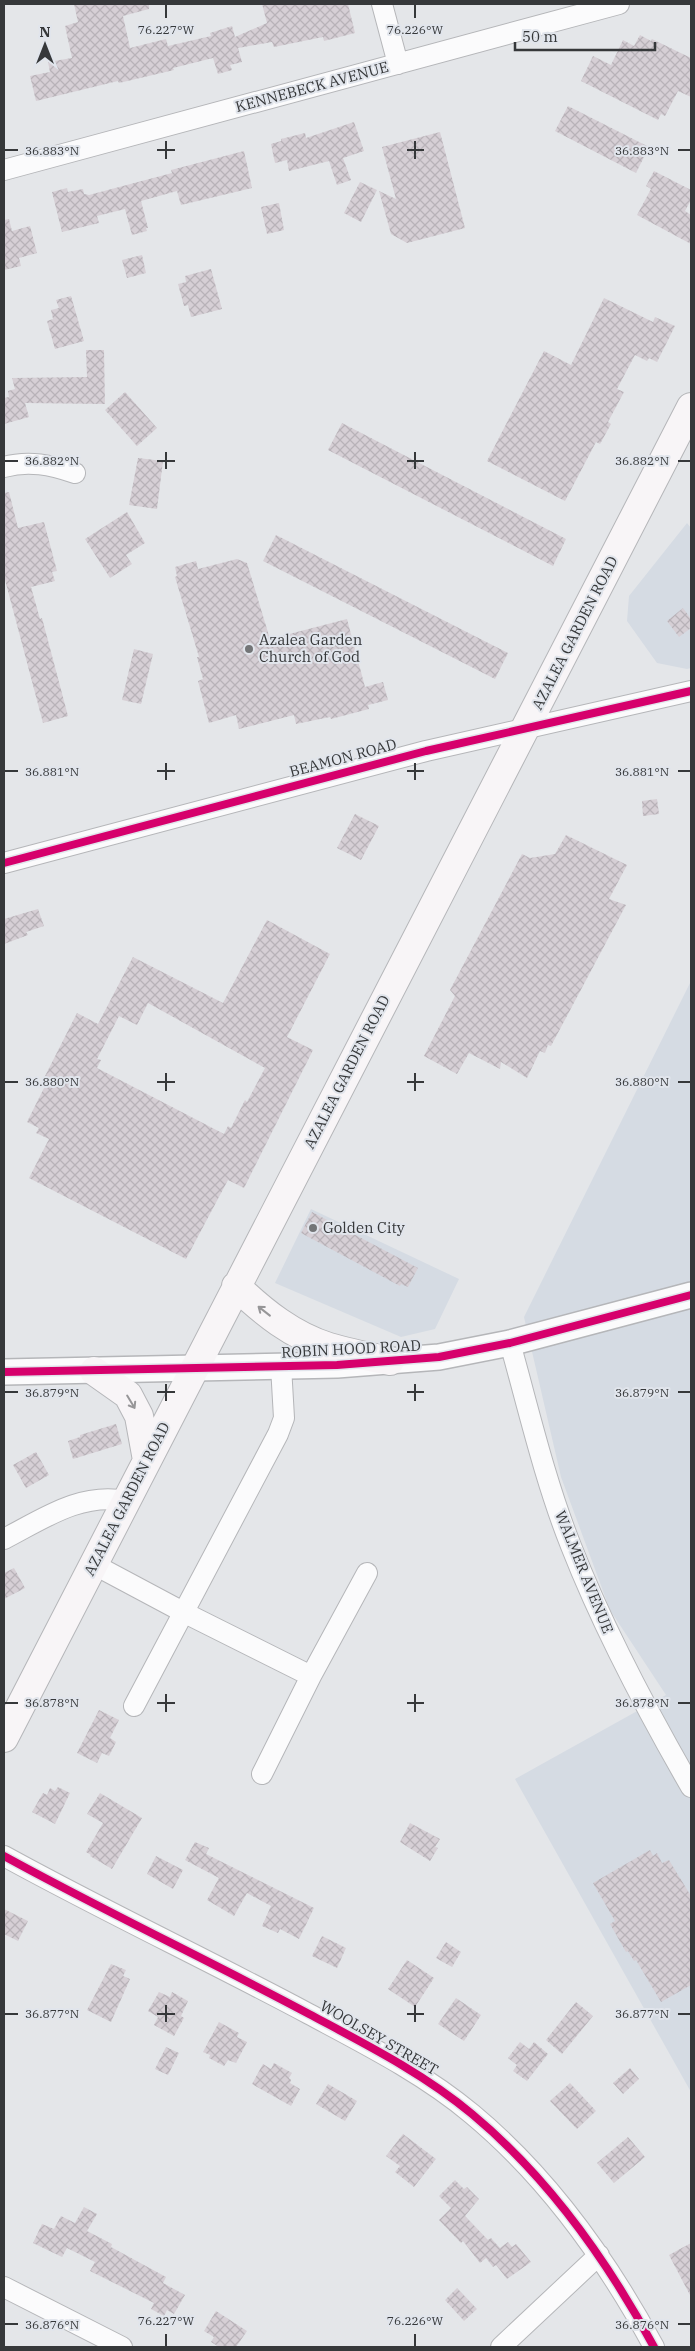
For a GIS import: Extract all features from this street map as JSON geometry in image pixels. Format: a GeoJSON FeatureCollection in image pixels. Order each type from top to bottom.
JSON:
{"type":"FeatureCollection","features":[{"type":"Feature","properties":{"kind":"main road","name":"AZALEA GARDEN ROAD"},"geometry":{"type":"LineString","coordinates":[[4,1738],[691,407]]}},
{"type":"Feature","properties":{"kind":"main road"},"geometry":{"type":"LineString","coordinates":[[236,1286],[260,1309],[284,1326],[312,1340],[329,1347],[390,1361]]}},
{"type":"Feature","properties":{"kind":"main road"},"geometry":{"type":"LineString","coordinates":[[94,1371],[128,1395],[139,1416],[147,1460]]}},
{"type":"Feature","properties":{"kind":"street"},"geometry":{"type":"LineString","coordinates":[[382,4],[398,64]]}},
{"type":"Feature","properties":{"kind":"street","name":"KENNEBECK AVENUE"},"geometry":{"type":"LineString","coordinates":[[4,170],[619,4]]}},
{"type":"Feature","properties":{"kind":"street"},"geometry":{"type":"LineString","coordinates":[[4,467],[32,463],[54,466],[75,474]]}},
{"type":"Feature","properties":{"kind":"street","name":"BEAMON ROAD"},"geometry":{"type":"LineString","coordinates":[[4,863],[426,751],[691,691]]}},
{"type":"Feature","properties":{"kind":"street","name":"ROBIN HOOD ROAD"},"geometry":{"type":"LineString","coordinates":[[4,1372],[281,1366],[439,1357],[510,1343],[691,1296]]}},
{"type":"Feature","properties":{"kind":"street","name":"WALMER AVENUE"},"geometry":{"type":"LineString","coordinates":[[510,1343],[548,1479],[570,1545],[604,1625],[642,1702],[691,1787]]}},
{"type":"Feature","properties":{"kind":"street"},"geometry":{"type":"LineString","coordinates":[[134,1706],[278,1434],[284,1418],[281,1366]]}},
{"type":"Feature","properties":{"kind":"street"},"geometry":{"type":"LineString","coordinates":[[4,1539],[72,1504],[95,1499],[126,1502]]}},
{"type":"Feature","properties":{"kind":"street"},"geometry":{"type":"LineString","coordinates":[[93,1564],[183,1612],[311,1676]]}},
{"type":"Feature","properties":{"kind":"street"},"geometry":{"type":"LineString","coordinates":[[262,1774],[311,1676],[366,1573]]}},
{"type":"Feature","properties":{"kind":"street","name":"WOOLSEY STREET"},"geometry":{"type":"LineString","coordinates":[[4,1856],[65,1889],[204,1958],[399,2063],[441,2090],[473,2115],[510,2149],[548,2189],[599,2255],[631,2305],[654,2347]]}},
{"type":"Feature","properties":{"kind":"street"},"geometry":{"type":"LineString","coordinates":[[501,2347],[599,2255]]}},
{"type":"Feature","properties":{"kind":"street"},"geometry":{"type":"LineString","coordinates":[[4,2287],[122,2347]]}},
{"type":"Feature","properties":{"kind":"shaded area"},"geometry":{"type":"Polygon","coordinates":[[[687,523],[691,528],[691,668],[687,669],[657,663],[627,621],[629,596],[687,523]]]}},
{"type":"Feature","properties":{"kind":"shaded area"},"geometry":{"type":"Polygon","coordinates":[[[691,981],[691,2092],[515,1779],[666,1695],[610,1610],[561,1477],[524,1317],[691,981]]]}},
{"type":"Feature","properties":{"kind":"shaded area"},"geometry":{"type":"Polygon","coordinates":[[[311,1209],[459,1279],[435,1329],[401,1337],[275,1283],[311,1209]]]}},
{"type":"Feature","properties":{"kind":"building"},"geometry":{"type":"Polygon","coordinates":[[[74,4],[149,4],[149,9],[123,16],[130,48],[166,39],[168,46],[211,36],[210,33],[232,26],[235,37],[267,23],[262,4],[348,4],[355,33],[324,41],[323,37],[274,47],[272,42],[238,48],[242,62],[230,65],[232,70],[218,74],[213,58],[173,68],[174,70],[119,83],[118,81],[36,101],[30,76],[50,72],[48,62],[72,58],[65,26],[78,22],[74,4]]]}},
{"type":"Feature","properties":{"kind":"building"},"geometry":{"type":"Polygon","coordinates":[[[640,35],[691,58],[691,97],[678,91],[665,116],[661,114],[658,120],[581,81],[593,56],[611,65],[623,40],[634,46],[640,35]]]}},
{"type":"Feature","properties":{"kind":"building"},"geometry":{"type":"Polygon","coordinates":[[[568,106],[649,147],[636,173],[555,131],[568,106]]]}},
{"type":"Feature","properties":{"kind":"building"},"geometry":{"type":"Polygon","coordinates":[[[354,122],[364,151],[343,158],[351,180],[337,185],[329,161],[289,171],[287,160],[275,163],[271,144],[281,141],[281,139],[305,133],[306,138],[354,122]]]}},
{"type":"Feature","properties":{"kind":"building"},"geometry":{"type":"Polygon","coordinates":[[[440,132],[465,228],[407,243],[391,234],[379,191],[396,199],[382,147],[440,132]]]}},
{"type":"Feature","properties":{"kind":"building"},"geometry":{"type":"Polygon","coordinates":[[[244,151],[252,188],[181,205],[177,191],[141,201],[148,228],[146,228],[147,231],[132,235],[125,209],[97,216],[99,223],[62,232],[52,192],[67,188],[68,192],[83,189],[84,194],[89,195],[172,173],[171,170],[244,151]]]}},
{"type":"Feature","properties":{"kind":"building"},"geometry":{"type":"Polygon","coordinates":[[[654,171],[691,190],[691,200],[685,211],[691,215],[691,244],[637,215],[651,189],[646,186],[654,171]]]}},
{"type":"Feature","properties":{"kind":"building"},"geometry":{"type":"Polygon","coordinates":[[[360,182],[377,190],[361,222],[344,213],[360,182]]]}},
{"type":"Feature","properties":{"kind":"building"},"geometry":{"type":"Polygon","coordinates":[[[279,203],[284,230],[267,234],[261,207],[279,203]]]}},
{"type":"Feature","properties":{"kind":"building"},"geometry":{"type":"Polygon","coordinates":[[[9,219],[12,231],[30,226],[37,253],[19,258],[21,266],[4,270],[4,220],[9,219]]]}},
{"type":"Feature","properties":{"kind":"building"},"geometry":{"type":"Polygon","coordinates":[[[142,255],[146,273],[127,278],[122,260],[142,255]]]}},
{"type":"Feature","properties":{"kind":"building"},"geometry":{"type":"Polygon","coordinates":[[[211,269],[222,309],[191,317],[188,305],[184,306],[178,284],[186,282],[185,276],[211,269]]]}},
{"type":"Feature","properties":{"kind":"building"},"geometry":{"type":"Polygon","coordinates":[[[71,296],[84,341],[55,349],[47,321],[53,319],[51,310],[59,308],[56,300],[71,296]]]}},
{"type":"Feature","properties":{"kind":"building"},"geometry":{"type":"Polygon","coordinates":[[[604,298],[653,322],[655,317],[675,326],[657,362],[649,358],[647,361],[635,355],[617,389],[624,392],[608,422],[611,424],[600,444],[596,442],[565,501],[487,461],[544,351],[571,365],[604,298]]]}},
{"type":"Feature","properties":{"kind":"building"},"geometry":{"type":"Polygon","coordinates":[[[86,350],[104,350],[105,404],[25,403],[29,417],[4,424],[4,398],[9,397],[8,391],[15,389],[12,378],[87,377],[86,350]]]}},
{"type":"Feature","properties":{"kind":"building"},"geometry":{"type":"Polygon","coordinates":[[[125,392],[157,428],[137,446],[105,410],[125,392]]]}},
{"type":"Feature","properties":{"kind":"building"},"geometry":{"type":"Polygon","coordinates":[[[342,423],[566,539],[553,566],[328,450],[342,423]]]}},
{"type":"Feature","properties":{"kind":"building"},"geometry":{"type":"Polygon","coordinates":[[[138,458],[163,461],[157,509],[129,505],[138,458]]]}},
{"type":"Feature","properties":{"kind":"building"},"geometry":{"type":"Polygon","coordinates":[[[9,492],[18,528],[44,522],[57,571],[52,572],[55,581],[31,587],[40,619],[42,618],[68,716],[43,723],[4,576],[4,493],[9,492]]]}},
{"type":"Feature","properties":{"kind":"building"},"geometry":{"type":"Polygon","coordinates":[[[127,512],[145,543],[126,555],[132,564],[110,578],[85,539],[127,512]]]}},
{"type":"Feature","properties":{"kind":"building"},"geometry":{"type":"Polygon","coordinates":[[[276,535],[508,653],[495,679],[263,561],[276,535]]]}},
{"type":"Feature","properties":{"kind":"building"},"geometry":{"type":"Polygon","coordinates":[[[237,559],[247,563],[270,639],[347,619],[365,687],[383,682],[388,700],[368,705],[369,709],[331,719],[330,717],[296,724],[294,715],[239,729],[236,715],[209,723],[198,681],[203,679],[197,657],[199,657],[175,577],[177,576],[175,567],[196,561],[198,569],[237,559]]]}},
{"type":"Feature","properties":{"kind":"building"},"geometry":{"type":"Polygon","coordinates":[[[683,608],[691,619],[691,628],[679,637],[667,621],[683,608]]]}},
{"type":"Feature","properties":{"kind":"building"},"geometry":{"type":"Polygon","coordinates":[[[134,649],[153,654],[141,704],[122,700],[134,649]]]}},
{"type":"Feature","properties":{"kind":"building"},"geometry":{"type":"Polygon","coordinates":[[[657,799],[659,814],[643,816],[642,801],[657,799]]]}},
{"type":"Feature","properties":{"kind":"building"},"geometry":{"type":"Polygon","coordinates":[[[355,814],[379,826],[361,860],[337,848],[355,814]]]}},
{"type":"Feature","properties":{"kind":"building"},"geometry":{"type":"Polygon","coordinates":[[[566,835],[627,865],[609,899],[626,905],[551,1046],[548,1045],[545,1053],[540,1051],[527,1078],[501,1062],[500,1069],[469,1053],[457,1074],[424,1056],[455,996],[450,990],[522,854],[530,858],[555,854],[566,835]]]}},
{"type":"Feature","properties":{"kind":"building"},"geometry":{"type":"Polygon","coordinates":[[[38,909],[44,926],[26,932],[28,935],[4,944],[4,919],[38,909]]]}},
{"type":"Feature","properties":{"kind":"building"},"geometry":{"type":"Polygon","coordinates":[[[267,920],[330,954],[287,1037],[313,1050],[244,1188],[228,1180],[186,1259],[29,1178],[49,1139],[36,1133],[39,1128],[27,1122],[46,1084],[42,1082],[77,1013],[98,1024],[133,957],[223,1003],[267,920]],[[148,1003],[137,1025],[119,1016],[97,1059],[101,1060],[97,1068],[224,1134],[228,1126],[231,1128],[245,1100],[247,1102],[265,1068],[148,1003]]]}},
{"type":"Feature","properties":{"kind":"building"},"geometry":{"type":"Polygon","coordinates":[[[312,1212],[418,1268],[408,1287],[401,1284],[400,1286],[301,1233],[312,1212]]]}},
{"type":"Feature","properties":{"kind":"building"},"geometry":{"type":"Polygon","coordinates":[[[116,1424],[122,1444],[73,1459],[68,1441],[80,1437],[80,1435],[116,1424]]]}},
{"type":"Feature","properties":{"kind":"building"},"geometry":{"type":"Polygon","coordinates":[[[36,1452],[49,1475],[26,1488],[13,1465],[36,1452]]]}},
{"type":"Feature","properties":{"kind":"building"},"geometry":{"type":"Polygon","coordinates":[[[14,1568],[25,1588],[4,1599],[4,1573],[14,1568]]]}},
{"type":"Feature","properties":{"kind":"building"},"geometry":{"type":"Polygon","coordinates":[[[99,1710],[119,1720],[110,1738],[116,1742],[109,1756],[102,1753],[97,1763],[77,1753],[99,1710]]]}},
{"type":"Feature","properties":{"kind":"building"},"geometry":{"type":"Polygon","coordinates":[[[58,1787],[70,1793],[55,1824],[32,1812],[43,1793],[47,1795],[50,1788],[55,1791],[58,1787]]]}},
{"type":"Feature","properties":{"kind":"building"},"geometry":{"type":"Polygon","coordinates":[[[100,1793],[142,1818],[112,1869],[86,1852],[103,1823],[87,1814],[100,1793]]]}},
{"type":"Feature","properties":{"kind":"building"},"geometry":{"type":"Polygon","coordinates":[[[410,1823],[440,1839],[435,1847],[438,1848],[430,1861],[400,1842],[410,1823]]]}},
{"type":"Feature","properties":{"kind":"building"},"geometry":{"type":"Polygon","coordinates":[[[195,1842],[209,1848],[206,1854],[314,1908],[299,1939],[280,1929],[278,1933],[262,1926],[271,1906],[247,1893],[234,1916],[207,1900],[219,1878],[185,1860],[195,1842]]]}},
{"type":"Feature","properties":{"kind":"building"},"geometry":{"type":"Polygon","coordinates":[[[650,1850],[653,1856],[657,1853],[662,1863],[669,1860],[691,1896],[691,1985],[661,2002],[636,1960],[634,1961],[628,1951],[626,1952],[610,1924],[615,1921],[593,1883],[650,1850]]]}},
{"type":"Feature","properties":{"kind":"building"},"geometry":{"type":"Polygon","coordinates":[[[156,1856],[183,1870],[173,1889],[147,1874],[156,1856]]]}},
{"type":"Feature","properties":{"kind":"building"},"geometry":{"type":"Polygon","coordinates":[[[4,1909],[28,1921],[18,1941],[4,1934],[4,1909]]]}},
{"type":"Feature","properties":{"kind":"building"},"geometry":{"type":"Polygon","coordinates":[[[322,1936],[346,1948],[337,1968],[312,1956],[322,1936]]]}},
{"type":"Feature","properties":{"kind":"building"},"geometry":{"type":"Polygon","coordinates":[[[446,1942],[461,1952],[452,1967],[436,1958],[446,1942]]]}},
{"type":"Feature","properties":{"kind":"building"},"geometry":{"type":"Polygon","coordinates":[[[407,1960],[434,1978],[415,2007],[388,1989],[407,1960]]]}},
{"type":"Feature","properties":{"kind":"building"},"geometry":{"type":"Polygon","coordinates":[[[111,1964],[126,1970],[123,1976],[130,1979],[111,2022],[87,2010],[111,1964]]]}},
{"type":"Feature","properties":{"kind":"building"},"geometry":{"type":"Polygon","coordinates":[[[159,1992],[170,1997],[172,1992],[188,2001],[181,2016],[184,2018],[174,2036],[154,2025],[158,2017],[148,2011],[159,1992]]]}},
{"type":"Feature","properties":{"kind":"building"},"geometry":{"type":"Polygon","coordinates":[[[456,1998],[481,2015],[464,2041],[438,2024],[456,1998]]]}},
{"type":"Feature","properties":{"kind":"building"},"geometry":{"type":"Polygon","coordinates":[[[576,2002],[593,2016],[562,2054],[546,2040],[576,2002]]]}},
{"type":"Feature","properties":{"kind":"building"},"geometry":{"type":"Polygon","coordinates":[[[219,2022],[239,2033],[237,2037],[247,2042],[236,2063],[228,2060],[224,2066],[209,2058],[210,2055],[203,2052],[219,2022]]]}},
{"type":"Feature","properties":{"kind":"building"},"geometry":{"type":"Polygon","coordinates":[[[520,2042],[529,2049],[534,2042],[548,2054],[527,2081],[513,2071],[517,2065],[508,2058],[520,2042]]]}},
{"type":"Feature","properties":{"kind":"building"},"geometry":{"type":"Polygon","coordinates":[[[166,2047],[179,2053],[168,2075],[155,2069],[166,2047]]]}},
{"type":"Feature","properties":{"kind":"building"},"geometry":{"type":"Polygon","coordinates":[[[274,2063],[292,2073],[289,2078],[291,2080],[290,2083],[300,2089],[291,2106],[252,2084],[263,2064],[271,2069],[274,2063]]]}},
{"type":"Feature","properties":{"kind":"building"},"geometry":{"type":"Polygon","coordinates":[[[630,2068],[639,2079],[623,2094],[613,2083],[630,2068]]]}},
{"type":"Feature","properties":{"kind":"building"},"geometry":{"type":"Polygon","coordinates":[[[570,2083],[596,2111],[577,2129],[550,2101],[570,2083]]]}},
{"type":"Feature","properties":{"kind":"building"},"geometry":{"type":"Polygon","coordinates":[[[328,2084],[357,2101],[345,2121],[316,2104],[328,2084]]]}},
{"type":"Feature","properties":{"kind":"building"},"geometry":{"type":"Polygon","coordinates":[[[403,2134],[436,2159],[414,2187],[395,2172],[400,2166],[386,2156],[403,2134]]]}},
{"type":"Feature","properties":{"kind":"building"},"geometry":{"type":"Polygon","coordinates":[[[628,2137],[645,2157],[614,2183],[597,2163],[628,2137]]]}},
{"type":"Feature","properties":{"kind":"building"},"geometry":{"type":"Polygon","coordinates":[[[455,2180],[464,2189],[467,2187],[479,2199],[465,2216],[488,2240],[491,2238],[500,2248],[508,2242],[512,2247],[516,2244],[531,2262],[507,2279],[496,2265],[493,2267],[486,2258],[480,2263],[463,2241],[461,2243],[439,2220],[451,2208],[439,2196],[455,2180]]]}},
{"type":"Feature","properties":{"kind":"building"},"geometry":{"type":"Polygon","coordinates":[[[84,2207],[97,2214],[87,2231],[112,2244],[111,2247],[166,2277],[163,2283],[185,2295],[174,2314],[167,2310],[164,2316],[151,2309],[154,2303],[90,2271],[95,2262],[67,2248],[62,2257],[33,2243],[42,2224],[54,2229],[61,2216],[75,2223],[84,2207]]]}},
{"type":"Feature","properties":{"kind":"building"},"geometry":{"type":"Polygon","coordinates":[[[691,2243],[691,2297],[669,2255],[691,2243]]]}},
{"type":"Feature","properties":{"kind":"building"},"geometry":{"type":"Polygon","coordinates":[[[457,2288],[477,2309],[464,2321],[445,2300],[457,2288]]]}},
{"type":"Feature","properties":{"kind":"building"},"geometry":{"type":"Polygon","coordinates":[[[216,2311],[247,2331],[236,2347],[219,2347],[211,2342],[214,2337],[204,2331],[216,2311]]]}},
{"type":"Feature","properties":{"kind":"cycle path"},"geometry":{"type":"LineString","coordinates":[[4,863],[426,751],[691,691]]}},
{"type":"Feature","properties":{"kind":"cycle path"},"geometry":{"type":"LineString","coordinates":[[4,1372],[337,1365],[439,1357],[510,1343],[691,1295]]}},
{"type":"Feature","properties":{"kind":"cycle path"},"geometry":{"type":"LineString","coordinates":[[4,1856],[351,2037],[414,2072],[453,2099],[500,2139],[551,2193],[617,2283],[654,2347]]}},
{"type":"Feature","properties":{"kind":"place","name":"Azalea Garden Church of God"},"geometry":{"type":"Point","coordinates":[249,649]}},
{"type":"Feature","properties":{"kind":"place","name":"Golden City"},"geometry":{"type":"Point","coordinates":[313,1228]}}]}
